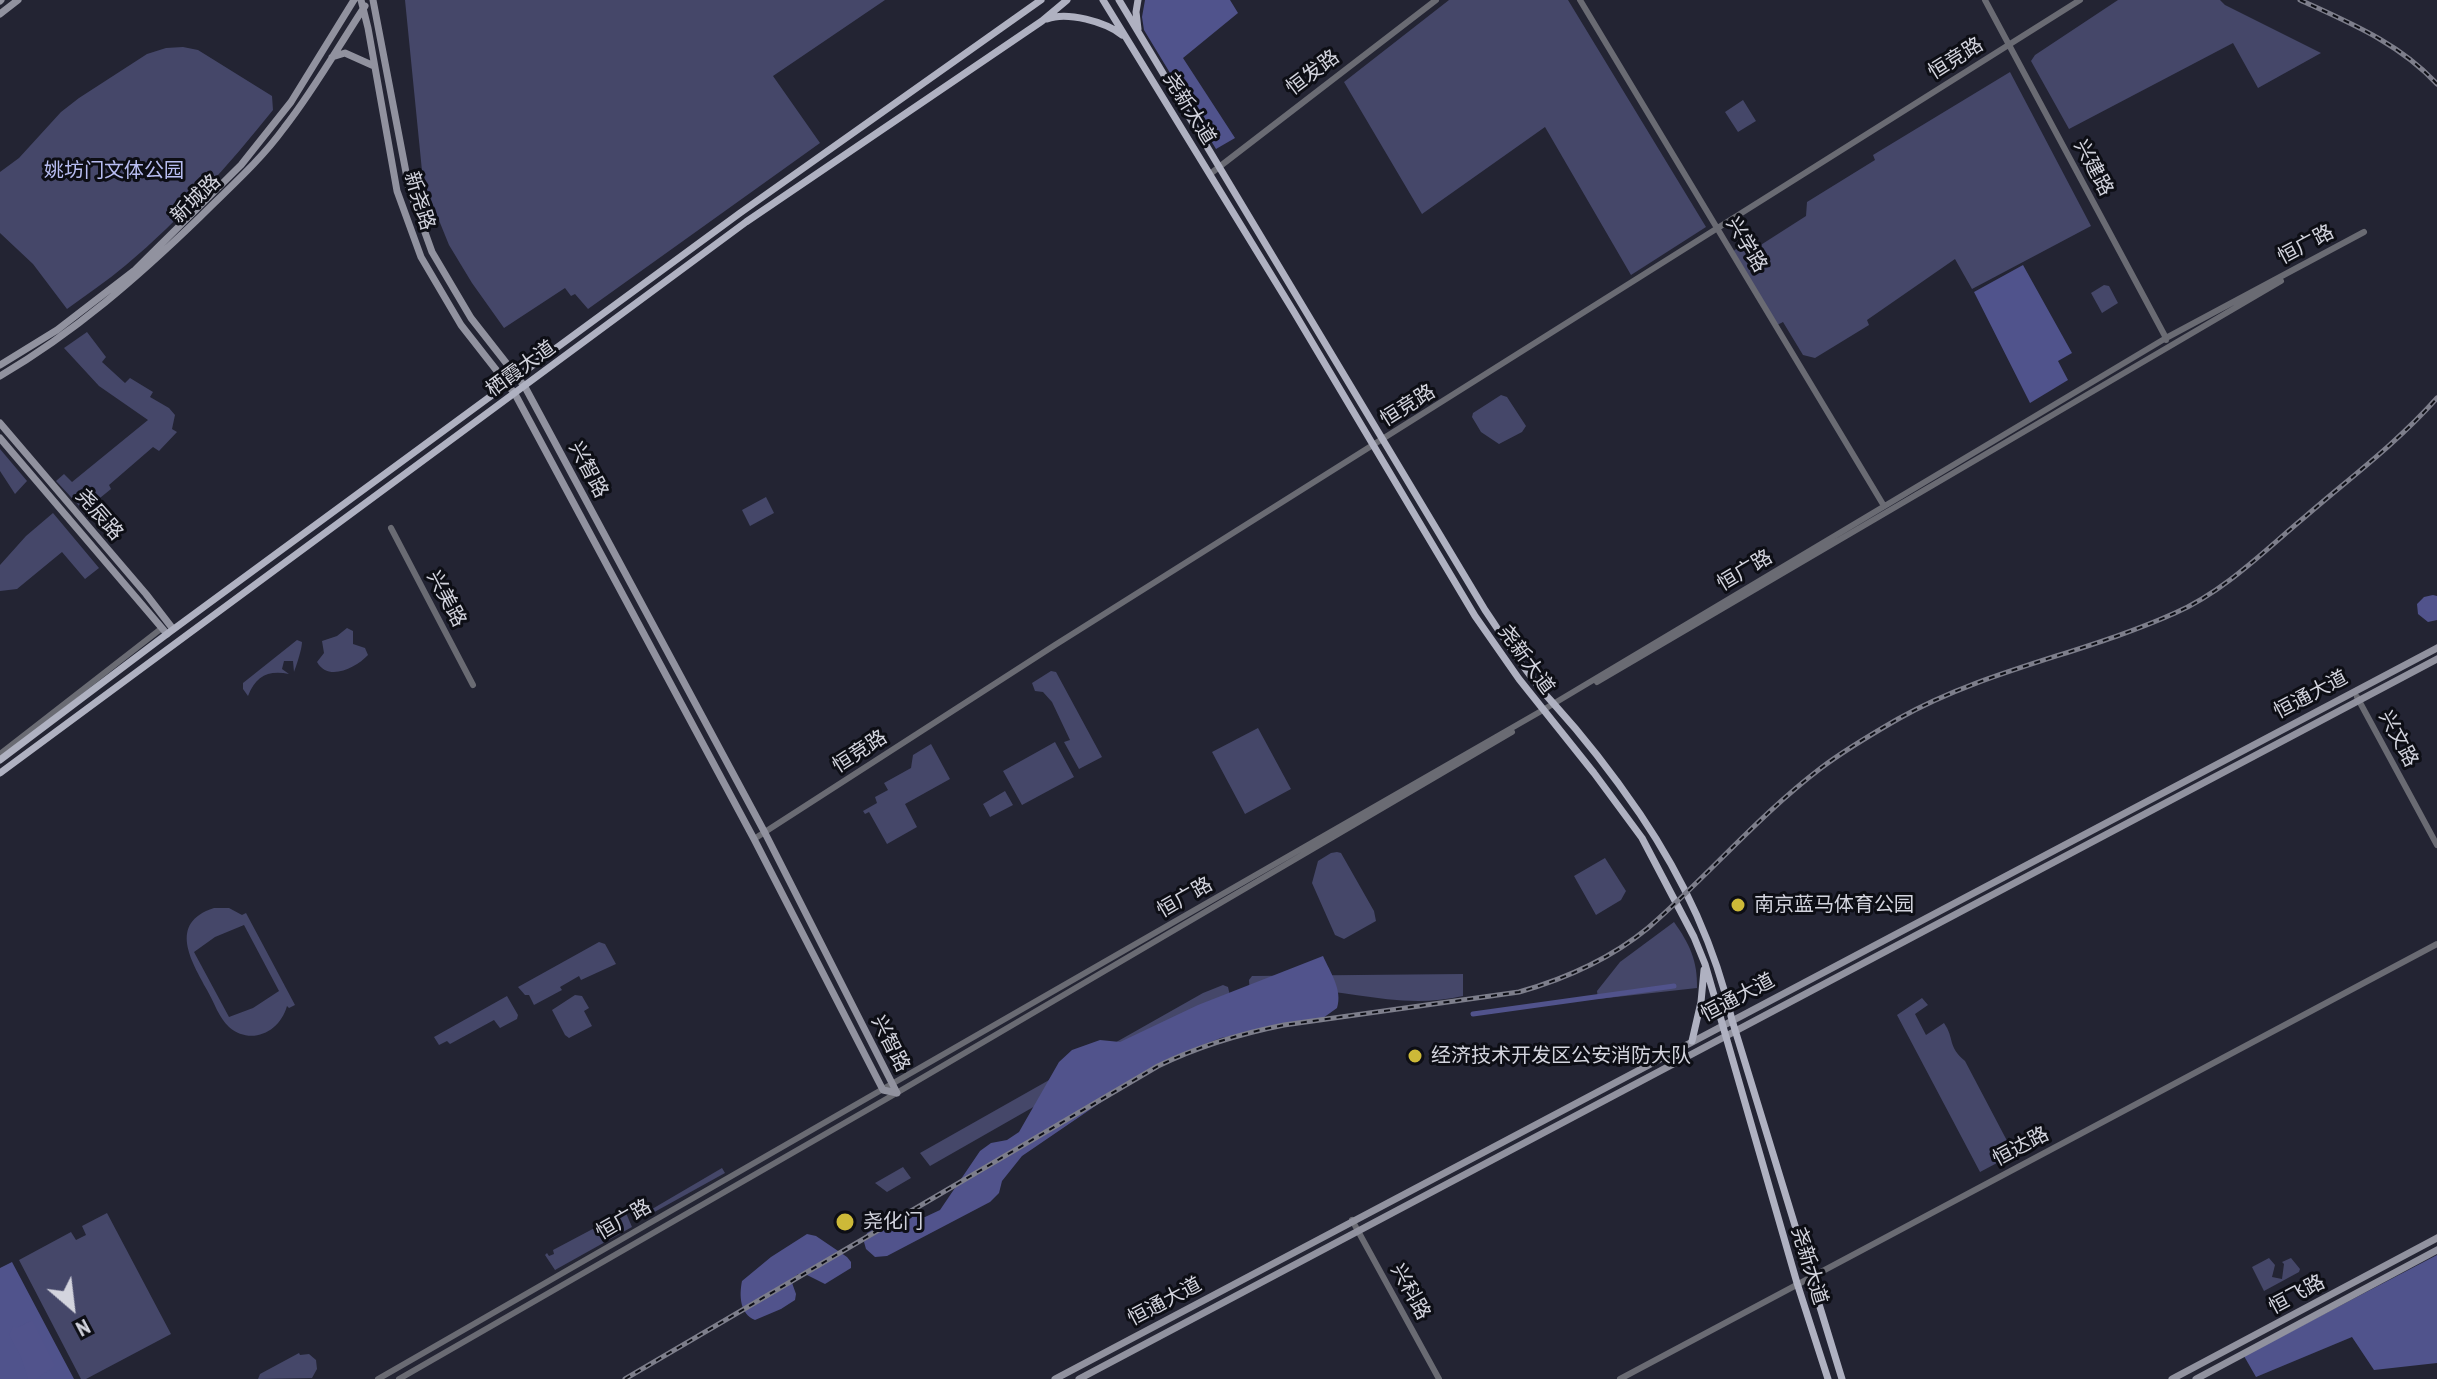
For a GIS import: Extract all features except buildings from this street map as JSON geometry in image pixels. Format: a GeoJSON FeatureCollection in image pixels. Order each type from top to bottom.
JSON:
{"type":"FeatureCollection","features":[{"type":"Feature","properties":{"kind":"main road"},"geometry":{"type":"LineString","coordinates":[[0,14],[18,0]]}},
{"type":"Feature","properties":{"kind":"main road","name":"新城路"},"geometry":{"type":"LineString","coordinates":[[0,365],[57,330],[135,270],[241,165],[282,115],[354,0]]}},
{"type":"Feature","properties":{"kind":"main road","name":"新城路"},"geometry":{"type":"LineString","coordinates":[[0,376],[37,355],[82,323],[168,248],[264,154],[287,126],[362,4],[371,0]]}},
{"type":"Feature","properties":{"kind":"main road","name":"新尧路"},"geometry":{"type":"LineString","coordinates":[[371,0],[409,188],[419,220],[432,252],[471,318],[517,378]]}},
{"type":"Feature","properties":{"kind":"main road","name":"栖霞大道"},"geometry":{"type":"LineString","coordinates":[[0,760],[168,631],[508,386],[740,213],[1026,12],[1038,0]]}},
{"type":"Feature","properties":{"kind":"main road","name":"栖霞大道"},"geometry":{"type":"LineString","coordinates":[[0,773],[746,222],[1042,21],[1067,0]]}},
{"type":"Feature","properties":{"kind":"main road","name":"尧新大道"},"geometry":{"type":"LineString","coordinates":[[1103,0],[1475,616],[1642,838],[1705,964],[1797,1283],[1828,1379]]}},
{"type":"Feature","properties":{"kind":"main road","name":"尧新大道"},"geometry":{"type":"LineString","coordinates":[[1119,0],[1485,610],[1640,814],[1665,855],[1705,932],[1724,986],[1842,1379]]}},
{"type":"Feature","properties":{"kind":"main road"},"geometry":{"type":"LineString","coordinates":[[1138,0],[1138,31]]}},
{"type":"Feature","properties":{"kind":"main road","name":"新尧路"},"geometry":{"type":"LineString","coordinates":[[362,4],[397,191],[421,257],[461,325],[508,386]]}},
{"type":"Feature","properties":{"kind":"main road"},"geometry":{"type":"LineString","coordinates":[[1042,21],[1065,15],[1108,25],[1126,38]]}},
{"type":"Feature","properties":{"kind":"main road"},"geometry":{"type":"LineString","coordinates":[[332,57],[345,53],[374,66]]}},
{"type":"Feature","properties":{"kind":"main road","name":"兴智路"},"geometry":{"type":"LineString","coordinates":[[517,378],[525,387],[765,833],[897,1093]]}},
{"type":"Feature","properties":{"kind":"main road","name":"兴智路"},"geometry":{"type":"LineString","coordinates":[[508,386],[754,839],[883,1090],[897,1093]]}},
{"type":"Feature","properties":{"kind":"main road","name":"尧辰路"},"geometry":{"type":"LineString","coordinates":[[0,423],[146,594],[168,631]]}},
{"type":"Feature","properties":{"kind":"main road","name":"尧辰路"},"geometry":{"type":"LineString","coordinates":[[0,438],[168,631]]}},
{"type":"Feature","properties":{"kind":"main road","name":"恒通大道"},"geometry":{"type":"LineString","coordinates":[[1055,1379],[2437,648]]}},
{"type":"Feature","properties":{"kind":"main road","name":"恒通大道"},"geometry":{"type":"LineString","coordinates":[[1083,1378],[1358,1229],[1736,1033],[1991,894],[2437,659]]}},
{"type":"Feature","properties":{"kind":"main road"},"geometry":{"type":"LineString","coordinates":[[1692,1041],[1705,964]]}},
{"type":"Feature","properties":{"kind":"main road","name":"恒飞路"},"geometry":{"type":"LineString","coordinates":[[2172,1379],[2437,1238]]}},
{"type":"Feature","properties":{"kind":"main road","name":"恒飞路"},"geometry":{"type":"LineString","coordinates":[[2196,1379],[2437,1250]]}},
{"type":"Feature","properties":{"kind":"main road"},"geometry":{"type":"LineString","coordinates":[[1077,1367],[1083,1378]]}},
{"type":"Feature","properties":{"kind":"street","name":"恒发路"},"geometry":{"type":"LineString","coordinates":[[1210,174],[1436,0]]}},
{"type":"Feature","properties":{"kind":"street","name":"兴学路"},"geometry":{"type":"LineString","coordinates":[[1580,0],[1884,506]]}},
{"type":"Feature","properties":{"kind":"street","name":"兴建路"},"geometry":{"type":"LineString","coordinates":[[1985,0],[2166,338]]}},
{"type":"Feature","properties":{"kind":"street","name":"恒竞路"},"geometry":{"type":"LineString","coordinates":[[754,839],[1055,645],[2080,0]]}},
{"type":"Feature","properties":{"kind":"street","name":"恒广路"},"geometry":{"type":"LineString","coordinates":[[378,1379],[1555,705],[2364,232],[2166,338],[1555,705]]}},
{"type":"Feature","properties":{"kind":"street"},"geometry":{"type":"LineString","coordinates":[[2162,351],[2166,338]]}},
{"type":"Feature","properties":{"kind":"street","name":"兴美路"},"geometry":{"type":"LineString","coordinates":[[391,528],[473,685]]}},
{"type":"Feature","properties":{"kind":"street"},"geometry":{"type":"LineString","coordinates":[[0,754],[168,631]]}},
{"type":"Feature","properties":{"kind":"street","name":"兴文路"},"geometry":{"type":"LineString","coordinates":[[2354,691],[2437,845]]}},
{"type":"Feature","properties":{"kind":"street","name":"恒广路"},"geometry":{"type":"LineString","coordinates":[[399,1379],[897,1093],[1544,711]]}},
{"type":"Feature","properties":{"kind":"street","name":"恒达路"},"geometry":{"type":"LineString","coordinates":[[1620,1379],[2437,944]]}},
{"type":"Feature","properties":{"kind":"street","name":"兴科路"},"geometry":{"type":"LineString","coordinates":[[1352,1220],[1439,1379]]}},
{"type":"Feature","properties":{"kind":"green space"},"geometry":{"type":"Polygon","coordinates":[[[405,0],[885,0],[773,76],[820,143],[588,309],[565,288],[504,328],[449,245],[423,181],[405,0]]]}},
{"type":"Feature","properties":{"kind":"green space"},"geometry":{"type":"Polygon","coordinates":[[[1449,0],[1568,0],[1706,227],[1631,275],[1545,127],[1422,214],[1344,82],[1449,0]]]}},
{"type":"Feature","properties":{"kind":"green space"},"geometry":{"type":"Polygon","coordinates":[[[2118,0],[2220,0],[2321,53],[2258,88],[2233,43],[2069,129],[2031,61],[2035,55],[2118,0]]]}},
{"type":"Feature","properties":{"kind":"green space","name":"姚坊门文体公园"},"geometry":{"type":"Polygon","coordinates":[[[183,47],[198,50],[272,96],[273,110],[185,211],[119,271],[67,309],[33,264],[0,233],[0,172],[19,158],[61,112],[79,98],[147,54],[183,47]]]}},
{"type":"Feature","properties":{"kind":"green space"},"geometry":{"type":"Polygon","coordinates":[[[2010,72],[2091,226],[1972,289],[1955,259],[1867,320],[1869,325],[1815,358],[1803,355],[1783,322],[1777,325],[1732,252],[1745,243],[1756,248],[1806,216],[1807,202],[1875,160],[1873,155],[2010,72]]]}},
{"type":"Feature","properties":{"kind":"green space"},"geometry":{"type":"Polygon","coordinates":[[[1743,100],[1756,121],[1738,132],[1725,112],[1743,100]]]}},
{"type":"Feature","properties":{"kind":"green space"},"geometry":{"type":"Polygon","coordinates":[[[2104,285],[2109,286],[2118,303],[2102,313],[2091,293],[2104,285]]]}},
{"type":"Feature","properties":{"kind":"green space"},"geometry":{"type":"Polygon","coordinates":[[[87,332],[106,357],[102,362],[125,383],[130,378],[153,392],[150,397],[169,408],[175,415],[172,429],[177,432],[159,451],[153,447],[84,511],[56,481],[64,474],[72,482],[148,420],[99,386],[64,348],[87,332]]]}},
{"type":"Feature","properties":{"kind":"green space"},"geometry":{"type":"Polygon","coordinates":[[[1501,395],[1507,397],[1526,426],[1522,432],[1499,444],[1481,432],[1472,417],[1473,413],[1501,395]]]}},
{"type":"Feature","properties":{"kind":"green space"},"geometry":{"type":"Polygon","coordinates":[[[0,449],[27,481],[15,494],[0,471],[0,449]]]}},
{"type":"Feature","properties":{"kind":"green space"},"geometry":{"type":"Polygon","coordinates":[[[766,497],[774,513],[750,526],[742,510],[766,497]]]}},
{"type":"Feature","properties":{"kind":"green space"},"geometry":{"type":"Polygon","coordinates":[[[53,513],[99,568],[85,579],[62,552],[17,589],[0,591],[0,565],[26,536],[53,513]]]}},
{"type":"Feature","properties":{"kind":"green space"},"geometry":{"type":"Polygon","coordinates":[[[347,628],[353,631],[353,644],[365,648],[368,655],[342,671],[322,668],[317,662],[324,653],[322,641],[337,636],[347,628]]]}},
{"type":"Feature","properties":{"kind":"green space"},"geometry":{"type":"Polygon","coordinates":[[[297,640],[302,645],[294,672],[293,661],[284,661],[282,669],[289,674],[264,676],[248,696],[243,683],[297,640]]]}},
{"type":"Feature","properties":{"kind":"green space"},"geometry":{"type":"Polygon","coordinates":[[[1051,671],[1056,672],[1102,757],[1079,769],[1064,742],[1070,740],[1052,702],[1043,692],[1035,691],[1032,683],[1051,671]]]}},
{"type":"Feature","properties":{"kind":"green space"},"geometry":{"type":"Polygon","coordinates":[[[1258,728],[1291,789],[1245,814],[1212,752],[1258,728]]]}},
{"type":"Feature","properties":{"kind":"green space"},"geometry":{"type":"Polygon","coordinates":[[[1055,742],[1074,777],[1022,805],[1003,771],[1055,742]]]}},
{"type":"Feature","properties":{"kind":"green space"},"geometry":{"type":"Polygon","coordinates":[[[931,744],[950,779],[905,804],[917,827],[887,844],[869,812],[865,814],[863,811],[877,803],[875,797],[888,790],[884,783],[911,768],[913,755],[931,744]]]}},
{"type":"Feature","properties":{"kind":"green space"},"geometry":{"type":"Polygon","coordinates":[[[1005,791],[1013,805],[990,817],[983,804],[1005,791]]]}},
{"type":"Feature","properties":{"kind":"green space"},"geometry":{"type":"Polygon","coordinates":[[[1341,853],[1374,911],[1376,921],[1344,939],[1335,935],[1312,883],[1318,861],[1341,853]]]}},
{"type":"Feature","properties":{"kind":"green space"},"geometry":{"type":"Polygon","coordinates":[[[1605,858],[1626,891],[1621,900],[1596,915],[1574,876],[1605,858]]]}},
{"type":"Feature","properties":{"kind":"green space"},"geometry":{"type":"Polygon","coordinates":[[[214,908],[229,908],[242,915],[246,913],[295,1005],[287,1006],[271,1029],[255,1036],[246,1035],[229,1027],[222,1019],[195,967],[187,944],[191,923],[214,908]],[[244,925],[215,937],[194,952],[229,1017],[253,1008],[279,991],[244,925]]]}},
{"type":"Feature","properties":{"kind":"green space"},"geometry":{"type":"Polygon","coordinates":[[[1674,922],[1692,953],[1697,988],[1598,999],[1597,991],[1620,962],[1674,922]]]}},
{"type":"Feature","properties":{"kind":"green space"},"geometry":{"type":"Polygon","coordinates":[[[599,942],[605,944],[616,964],[581,980],[579,976],[560,987],[562,990],[534,1005],[529,995],[518,987],[599,942]]]}},
{"type":"Feature","properties":{"kind":"green space"},"geometry":{"type":"Polygon","coordinates":[[[1463,974],[1463,996],[1419,1001],[1294,989],[1250,995],[1249,980],[1252,976],[1463,974]]]}},
{"type":"Feature","properties":{"kind":"green space"},"geometry":{"type":"Polygon","coordinates":[[[1223,985],[1228,987],[1230,996],[930,1166],[920,1153],[1203,993],[1223,985]]]}},
{"type":"Feature","properties":{"kind":"green space"},"geometry":{"type":"Polygon","coordinates":[[[575,995],[582,996],[589,1008],[584,1011],[592,1026],[569,1038],[552,1010],[575,995]]]}},
{"type":"Feature","properties":{"kind":"green space"},"geometry":{"type":"Polygon","coordinates":[[[507,996],[518,1015],[517,1019],[500,1028],[494,1020],[450,1044],[447,1041],[439,1045],[434,1037],[507,996]]]}},
{"type":"Feature","properties":{"kind":"green space"},"geometry":{"type":"Polygon","coordinates":[[[1922,998],[1928,1005],[1915,1014],[1926,1035],[1944,1023],[1953,1047],[1965,1061],[2014,1154],[1980,1172],[1897,1015],[1922,998]]]}},
{"type":"Feature","properties":{"kind":"green space"},"geometry":{"type":"Polygon","coordinates":[[[903,1167],[911,1178],[887,1192],[875,1183],[903,1167]]]}},
{"type":"Feature","properties":{"kind":"green space"},"geometry":{"type":"Polygon","coordinates":[[[722,1168],[725,1173],[649,1215],[647,1212],[722,1168]]]}},
{"type":"Feature","properties":{"kind":"green space"},"geometry":{"type":"Polygon","coordinates":[[[107,1213],[171,1334],[81,1379],[19,1260],[71,1232],[76,1240],[86,1235],[82,1226],[107,1213]]]}},
{"type":"Feature","properties":{"kind":"green space"},"geometry":{"type":"Polygon","coordinates":[[[626,1213],[632,1227],[555,1270],[545,1255],[554,1254],[553,1250],[604,1223],[606,1226],[626,1213]]]}},
{"type":"Feature","properties":{"kind":"green space"},"geometry":{"type":"Polygon","coordinates":[[[2269,1258],[2275,1265],[2272,1277],[2282,1279],[2282,1262],[2291,1258],[2300,1269],[2264,1291],[2252,1267],[2269,1258]]]}},
{"type":"Feature","properties":{"kind":"green space"},"geometry":{"type":"Polygon","coordinates":[[[299,1353],[309,1354],[316,1360],[317,1369],[312,1378],[258,1379],[260,1374],[299,1353]]]}},
{"type":"Feature","properties":{"kind":"shaded area"},"geometry":{"type":"Polygon","coordinates":[[[1145,0],[1230,0],[1238,13],[1183,58],[1235,138],[1216,149],[1144,30],[1142,17],[1145,0]]]}},
{"type":"Feature","properties":{"kind":"shaded area"},"geometry":{"type":"Polygon","coordinates":[[[2023,265],[2072,353],[2058,361],[2068,380],[2030,403],[1974,292],[2023,265]]]}},
{"type":"Feature","properties":{"kind":"shaded area"},"geometry":{"type":"Polygon","coordinates":[[[2437,596],[2437,620],[2428,622],[2418,614],[2417,604],[2424,597],[2437,596]]]}},
{"type":"Feature","properties":{"kind":"shaded area"},"geometry":{"type":"Polygon","coordinates":[[[1323,956],[1335,981],[1338,1001],[1337,1008],[1323,1018],[1221,1038],[1185,1052],[1129,1083],[1022,1156],[990,1202],[887,1256],[875,1257],[866,1249],[864,1242],[867,1233],[887,1222],[925,1217],[940,1210],[980,1151],[1019,1132],[1059,1062],[1072,1050],[1100,1040],[1120,1042],[1198,1005],[1323,956]]]}},
{"type":"Feature","properties":{"kind":"shaded area"},"geometry":{"type":"Polygon","coordinates":[[[807,1234],[816,1236],[847,1257],[851,1268],[825,1284],[805,1274],[798,1274],[791,1280],[795,1300],[755,1320],[750,1317],[742,1304],[742,1281],[771,1257],[807,1234]]]}},
{"type":"Feature","properties":{"kind":"shaded area"},"geometry":{"type":"Polygon","coordinates":[[[2437,1255],[2437,1363],[2374,1370],[2352,1337],[2256,1377],[2244,1356],[2437,1255]]]}},
{"type":"Feature","properties":{"kind":"shaded area"},"geometry":{"type":"Polygon","coordinates":[[[12,1262],[74,1379],[0,1379],[0,1268],[12,1262]]]}},
{"type":"Feature","properties":{"kind":"shaded area"},"geometry":{"type":"Polygon","coordinates":[[[32,1320],[55,1366],[36,1379],[28,1379],[9,1335],[13,1326],[17,1328],[32,1320]]]}},
{"type":"Feature","properties":{"kind":"waterway"},"geometry":{"type":"LineString","coordinates":[[1473,1014],[1674,986]]}},
{"type":"Feature","properties":{"kind":"railway"},"geometry":{"type":"LineString","coordinates":[[2300,0],[2390,45],[2437,84]]}},
{"type":"Feature","properties":{"kind":"railway"},"geometry":{"type":"LineString","coordinates":[[625,1379],[1173,1059],[1220,1041],[1284,1025],[1519,992],[1553,981],[1603,958],[1648,928],[1798,786],[1840,754],[1898,719],[1966,687],[2106,640],[2193,604],[2228,582],[2260,556],[2390,445],[2437,398]]}},
{"type":"Feature","properties":{"kind":"place","name":"南京蓝马体育公园"},"geometry":{"type":"Point","coordinates":[1738,905]}},
{"type":"Feature","properties":{"kind":"place","name":"经济技术开发区公安消防大队"},"geometry":{"type":"Point","coordinates":[1415,1056]}},
{"type":"Feature","properties":{"kind":"place","name":"尧化门"},"geometry":{"type":"Point","coordinates":[845,1222]}}]}
